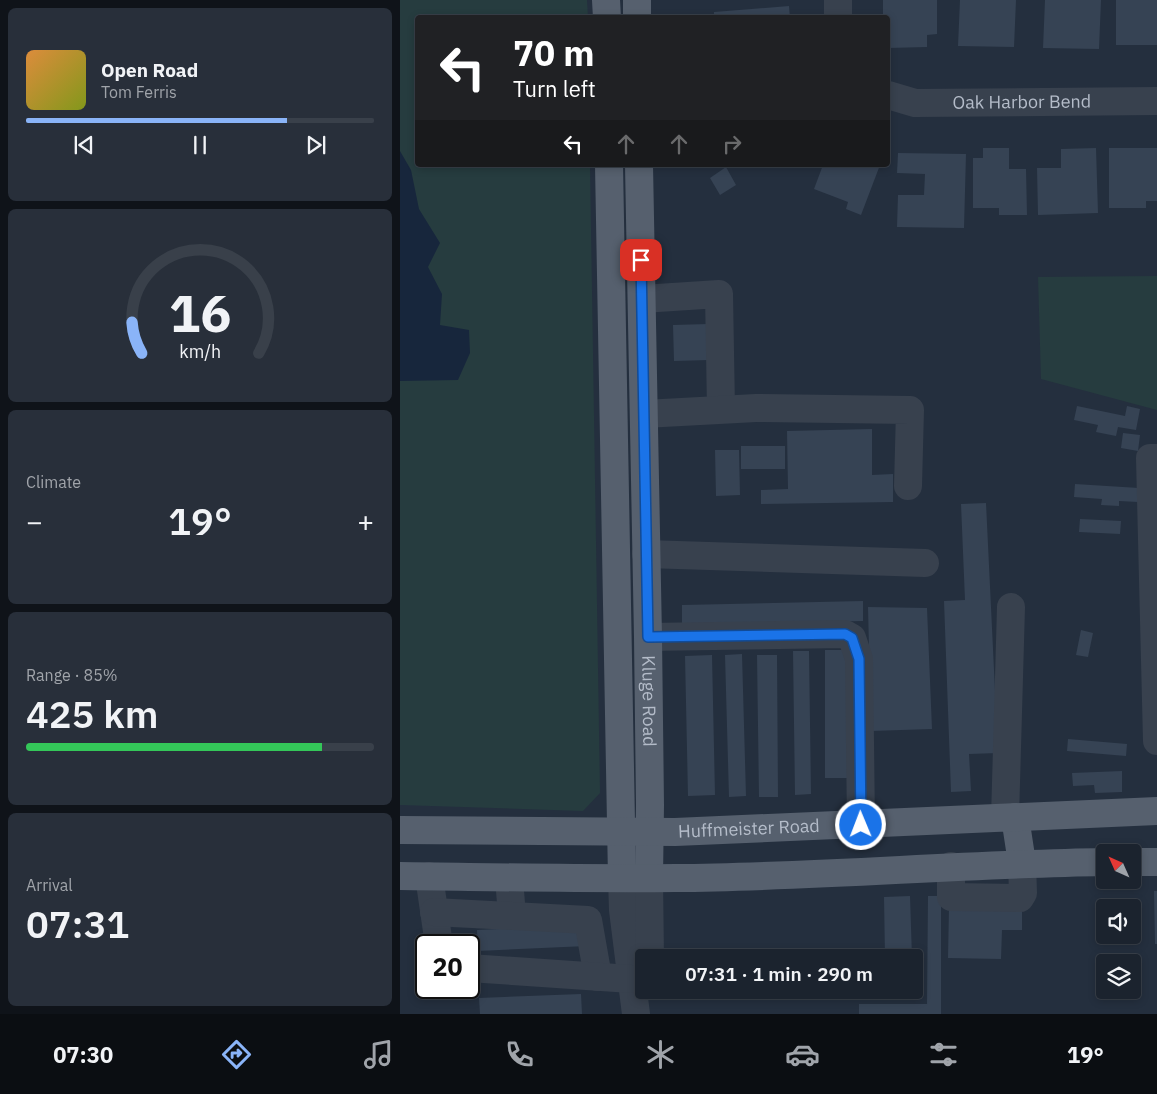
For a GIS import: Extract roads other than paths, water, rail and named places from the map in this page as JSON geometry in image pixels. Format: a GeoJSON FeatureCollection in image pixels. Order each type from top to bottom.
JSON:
{"type":"FeatureCollection","features":[{"type":"Feature","properties":{"kind":"main road"},"geometry":{"type":"LineString","coordinates":[[606,0],[606,15]]}},
{"type":"Feature","properties":{"kind":"main road"},"geometry":{"type":"LineString","coordinates":[[636,0],[637,15]]}},
{"type":"Feature","properties":{"kind":"main road","name":"Kluge Road"},"geometry":{"type":"LineString","coordinates":[[608,167],[622,878]]}},
{"type":"Feature","properties":{"kind":"main road","name":"Kluge Road"},"geometry":{"type":"LineString","coordinates":[[639,167],[648,637],[649,878]]}},
{"type":"Feature","properties":{"kind":"main road"},"geometry":{"type":"LineString","coordinates":[[610,299],[642,299]]}},
{"type":"Feature","properties":{"kind":"main road","name":"Huffmeister Road"},"geometry":{"type":"LineString","coordinates":[[400,830],[650,832],[861,825],[1157,811]]}},
{"type":"Feature","properties":{"kind":"main road"},"geometry":{"type":"LineString","coordinates":[[1010,818],[1022,863]]}},
{"type":"Feature","properties":{"kind":"main road"},"geometry":{"type":"LineString","coordinates":[[400,876],[649,878],[792,875],[951,866],[1096,862]]}},
{"type":"Feature","properties":{"kind":"main road"},"geometry":{"type":"LineString","coordinates":[[1141,862],[1157,862]]}},
{"type":"Feature","properties":{"kind":"street"},"geometry":{"type":"LineString","coordinates":[[838,0],[838,15]]}},
{"type":"Feature","properties":{"kind":"street","name":"Oak Harbor Bend"},"geometry":{"type":"LineString","coordinates":[[890,96],[915,103],[1157,101]]}},
{"type":"Feature","properties":{"kind":"street"},"geometry":{"type":"LineString","coordinates":[[642,299],[719,294],[722,409]]}},
{"type":"Feature","properties":{"kind":"street"},"geometry":{"type":"LineString","coordinates":[[644,414],[756,408],[910,410],[908,486]]}},
{"type":"Feature","properties":{"kind":"street"},"geometry":{"type":"LineString","coordinates":[[1157,458],[1150,458],[1157,741]]}},
{"type":"Feature","properties":{"kind":"street"},"geometry":{"type":"LineString","coordinates":[[646,554],[925,563]]}},
{"type":"Feature","properties":{"kind":"street"},"geometry":{"type":"LineString","coordinates":[[1010,607],[1010,818]]}},
{"type":"Feature","properties":{"kind":"street"},"geometry":{"type":"LineString","coordinates":[[648,637],[845,634],[852,638],[859,659],[861,825]]}},
{"type":"Feature","properties":{"kind":"street"},"geometry":{"type":"LineString","coordinates":[[429,876],[437,934]]}},
{"type":"Feature","properties":{"kind":"street"},"geometry":{"type":"LineString","coordinates":[[509,878],[512,916]]}},
{"type":"Feature","properties":{"kind":"street"},"geometry":{"type":"LineString","coordinates":[[622,878],[623,910],[635,960]]}},
{"type":"Feature","properties":{"kind":"street"},"geometry":{"type":"LineString","coordinates":[[649,878],[650,949]]}},
{"type":"Feature","properties":{"kind":"street"},"geometry":{"type":"LineString","coordinates":[[434,912],[588,920],[598,977]]}},
{"type":"Feature","properties":{"kind":"street"},"geometry":{"type":"LineString","coordinates":[[480,969],[598,977],[635,984]]}},
{"type":"Feature","properties":{"kind":"street"},"geometry":{"type":"LineString","coordinates":[[636,1014],[639,999]]}},
{"type":"Feature","properties":{"kind":"street"},"geometry":{"type":"LineString","coordinates":[[646,999],[652,1014]]}},
{"type":"Feature","properties":{"kind":"water"},"geometry":{"type":"Polygon","coordinates":[[[400,151],[411,170],[419,209],[440,243],[428,267],[442,294],[440,325],[469,330],[470,353],[458,380],[400,381],[400,151]]]}}]}
